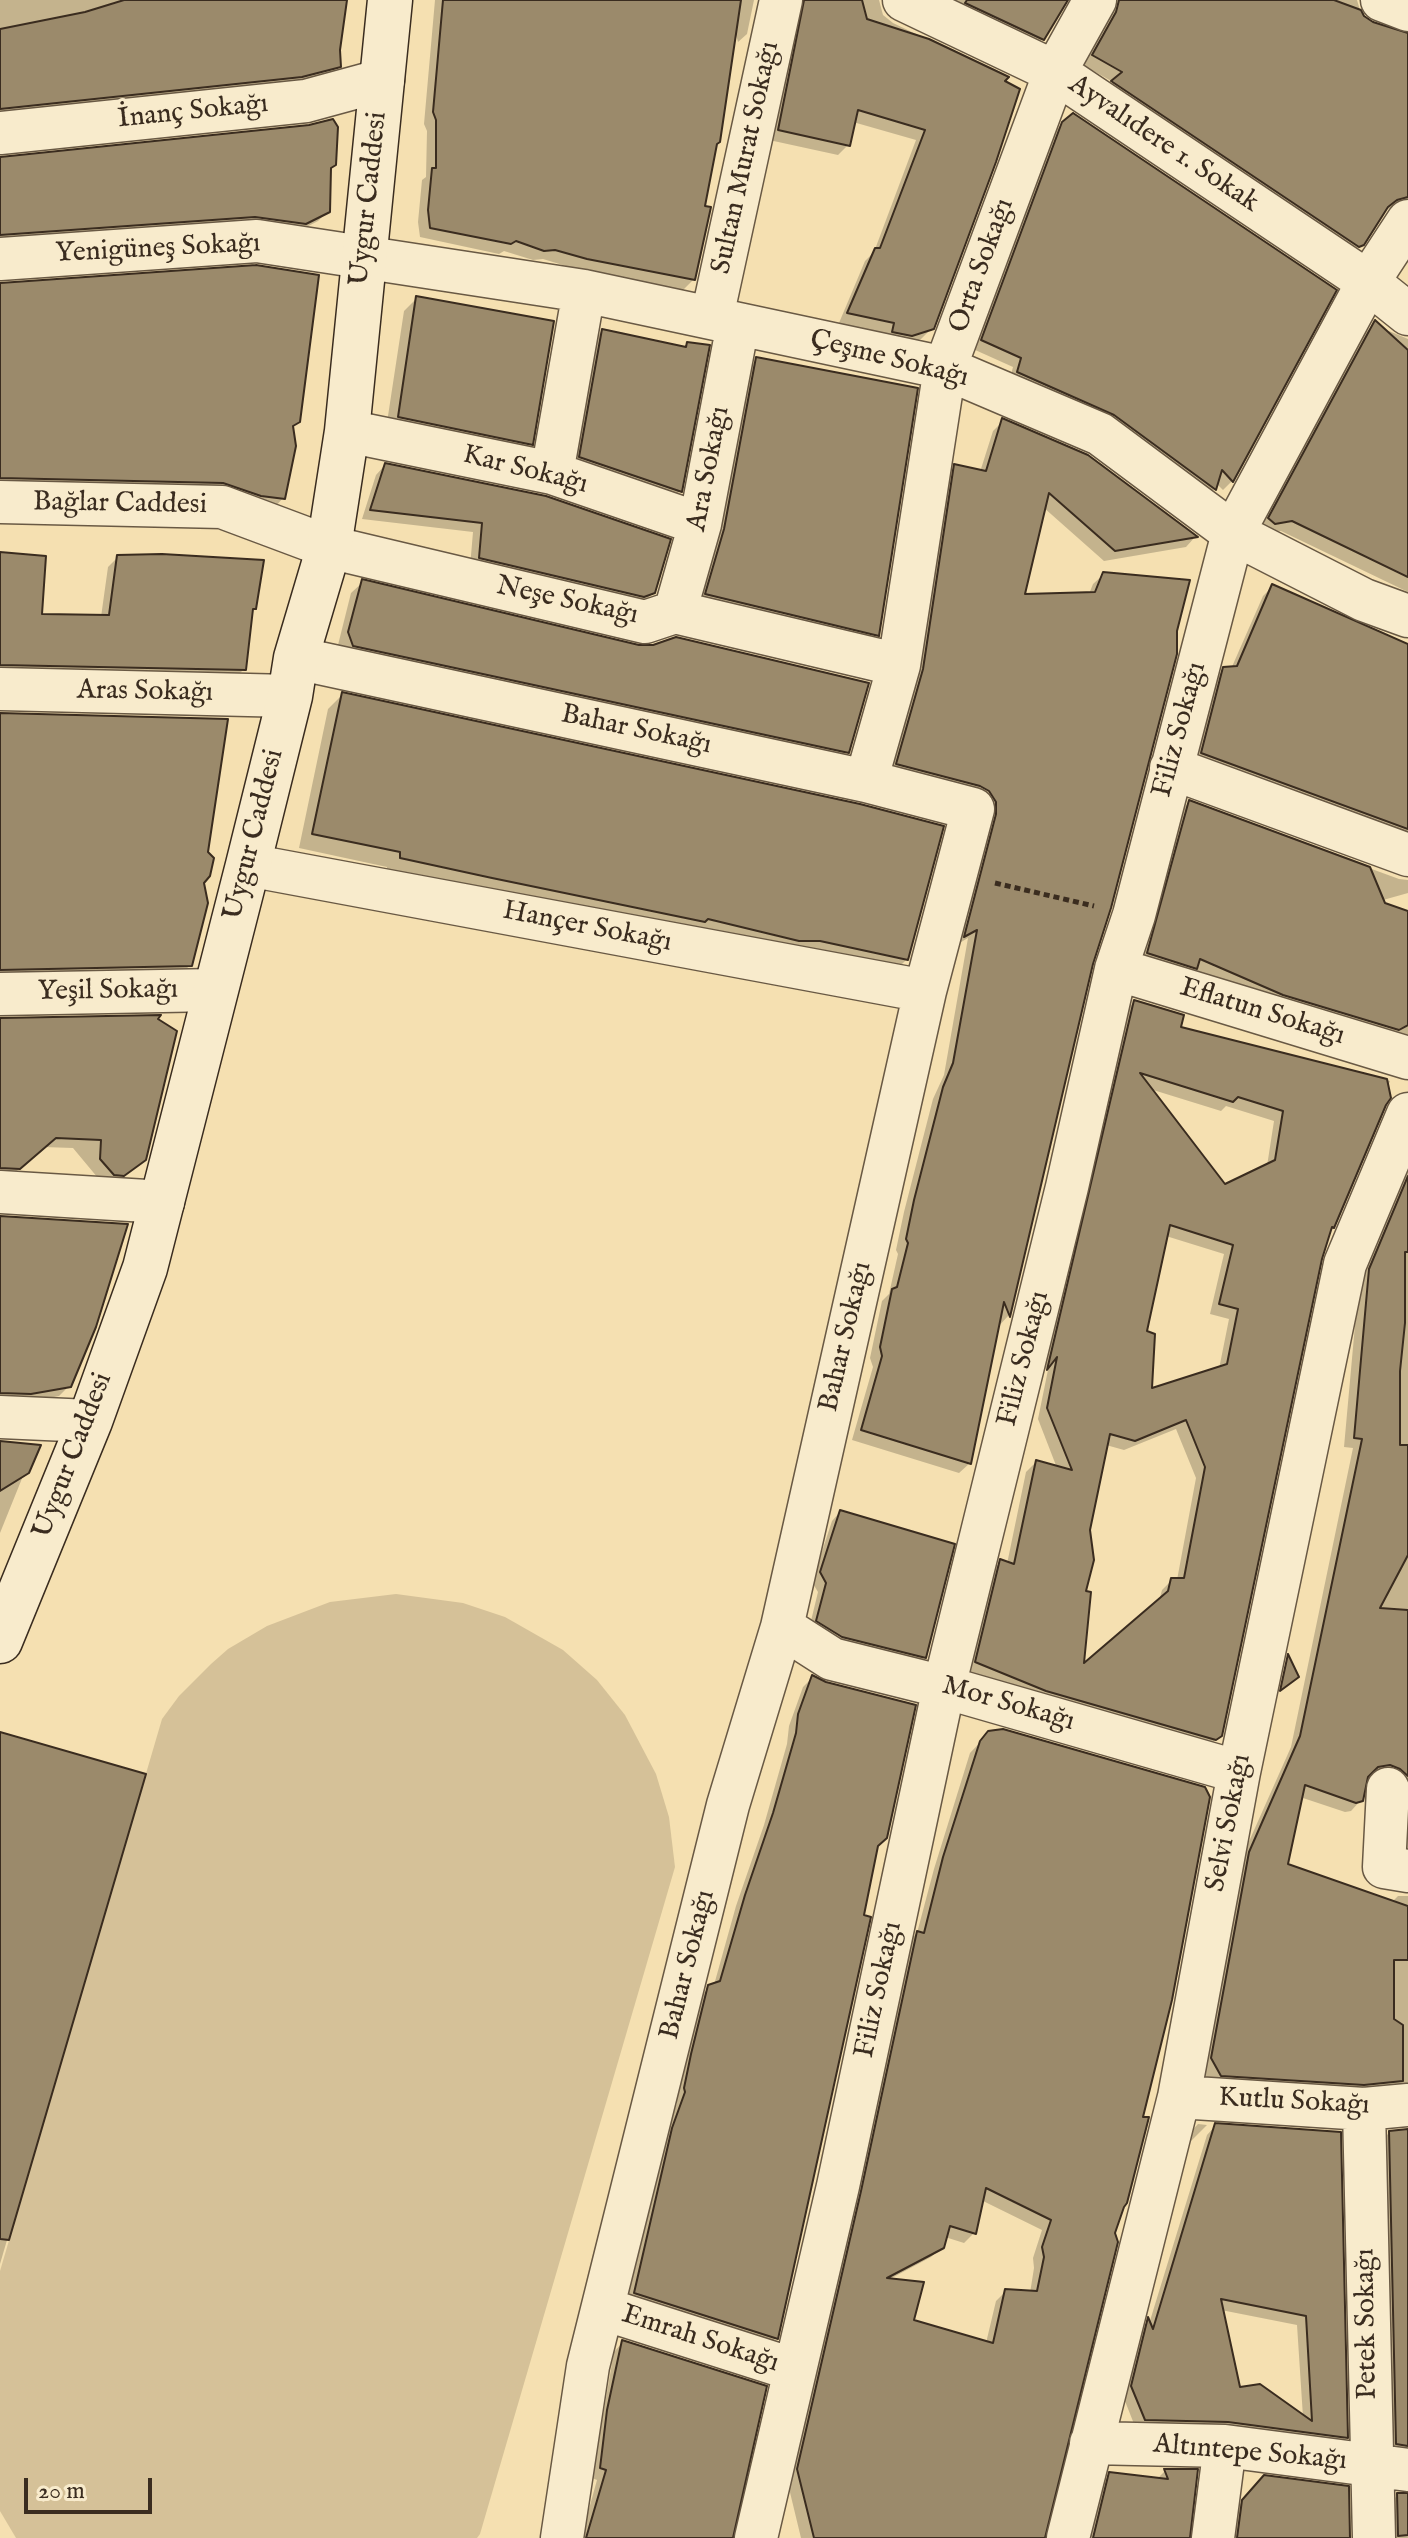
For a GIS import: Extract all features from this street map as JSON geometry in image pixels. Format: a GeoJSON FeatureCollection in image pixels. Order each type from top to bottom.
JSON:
{"type":"FeatureCollection","features":[{"type":"Feature","properties":{"kind":"main road","name":"Uygur Caddesi"},"geometry":{"type":"LineString","coordinates":[[0,1641],[90,1421],[145,1268],[293,677],[329,547],[347,431],[390,0]]}},
{"type":"Feature","properties":{"kind":"street","name":"Sultan Murat Sokağı"},"geometry":{"type":"LineString","coordinates":[[725,320],[781,0]]}},
{"type":"Feature","properties":{"kind":"street","name":"Ayvalıdere 1. Sokak"},"geometry":{"type":"LineString","coordinates":[[904,0],[1055,72],[1368,282],[1408,314]]}},
{"type":"Feature","properties":{"kind":"street","name":"Orta Sokağı"},"geometry":{"type":"LineString","coordinates":[[866,781],[899,665],[945,368],[1055,72],[1095,0]]}},
{"type":"Feature","properties":{"kind":"street"},"geometry":{"type":"LineString","coordinates":[[1382,0],[1408,10]]}},
{"type":"Feature","properties":{"kind":"street","name":"İnanç Sokağı"},"geometry":{"type":"LineString","coordinates":[[0,133],[306,101],[383,80]]}},
{"type":"Feature","properties":{"kind":"street","name":"Filiz Sokağı"},"geometry":{"type":"LineString","coordinates":[[756,2538],[838,2186],[944,1687],[1067,1187],[1116,969],[1134,915],[1233,533],[1368,282],[1408,221]]}},
{"type":"Feature","properties":{"kind":"street","name":"Yenigüneş Sokağı"},"geometry":{"type":"LineString","coordinates":[[0,259],[257,241],[363,258]]}},
{"type":"Feature","properties":{"kind":"street","name":"Çeşme Sokağı"},"geometry":{"type":"LineString","coordinates":[[363,258],[584,291],[945,368],[1100,434],[1233,533],[1364,600],[1408,616]]}},
{"type":"Feature","properties":{"kind":"street"},"geometry":{"type":"LineString","coordinates":[[552,473],[584,291]]}},
{"type":"Feature","properties":{"kind":"street","name":"Ara Sokağı"},"geometry":{"type":"LineString","coordinates":[[675,612],[700,524],[725,320]]}},
{"type":"Feature","properties":{"kind":"street","name":"Kar Sokağı"},"geometry":{"type":"LineString","coordinates":[[347,431],[552,473],[700,524]]}},
{"type":"Feature","properties":{"kind":"street","name":"Bağlar Caddesi"},"geometry":{"type":"LineString","coordinates":[[0,502],[222,507],[329,547]]}},
{"type":"Feature","properties":{"kind":"street","name":"Neşe Sokağı"},"geometry":{"type":"LineString","coordinates":[[329,547],[645,622],[675,612],[899,665]]}},
{"type":"Feature","properties":{"kind":"street","name":"Aras Sokağı"},"geometry":{"type":"LineString","coordinates":[[0,689],[293,677]]}},
{"type":"Feature","properties":{"kind":"street","name":"Bahar Sokağı"},"geometry":{"type":"LineString","coordinates":[[293,677],[866,781],[973,809],[925,991],[782,1627],[728,1805],[588,2366],[562,2538]]}},
{"type":"Feature","properties":{"kind":"street"},"geometry":{"type":"LineString","coordinates":[[1171,768],[1408,855]]}},
{"type":"Feature","properties":{"kind":"street","name":"Hançer Sokağı"},"geometry":{"type":"LineString","coordinates":[[248,865],[925,991]]}},
{"type":"Feature","properties":{"kind":"street","name":"Eflatun Sokağı"},"geometry":{"type":"LineString","coordinates":[[1116,969],[1408,1058]]}},
{"type":"Feature","properties":{"kind":"street","name":"Yeşil Sokağı"},"geometry":{"type":"LineString","coordinates":[[0,994],[216,990]]}},
{"type":"Feature","properties":{"kind":"street","name":"Selvi Sokağı"},"geometry":{"type":"LineString","coordinates":[[1068,2538],[1179,2097],[1239,1772],[1345,1264],[1408,1114]]}},
{"type":"Feature","properties":{"kind":"street"},"geometry":{"type":"LineString","coordinates":[[0,1192],[163,1202]]}},
{"type":"Feature","properties":{"kind":"street"},"geometry":{"type":"LineString","coordinates":[[0,1417],[90,1421]]}},
{"type":"Feature","properties":{"kind":"street","name":"Mor Sokağı"},"geometry":{"type":"LineString","coordinates":[[782,1627],[832,1659],[944,1687],[1239,1772]]}},
{"type":"Feature","properties":{"kind":"street"},"geometry":{"type":"LineString","coordinates":[[1388,1789],[1384,1867],[1408,1871]]}},
{"type":"Feature","properties":{"kind":"street","name":"Kutlu Sokağı"},"geometry":{"type":"LineString","coordinates":[[1179,2097],[1364,2109],[1408,2105]]}},
{"type":"Feature","properties":{"kind":"street","name":"Petek Sokağı"},"geometry":{"type":"LineString","coordinates":[[1364,2109],[1390,2468],[1374,2538]]}},
{"type":"Feature","properties":{"kind":"street","name":"Emrah Sokağı"},"geometry":{"type":"LineString","coordinates":[[604,2309],[795,2370]]}},
{"type":"Feature","properties":{"kind":"street","name":"Altıntepe Sokağı"},"geometry":{"type":"LineString","coordinates":[[1091,2443],[1225,2446],[1390,2468]]}},
{"type":"Feature","properties":{"kind":"street"},"geometry":{"type":"LineString","coordinates":[[1213,2538],[1225,2446]]}},
{"type":"Feature","properties":{"kind":"path"},"geometry":{"type":"LineString","coordinates":[[956,874],[1134,915]]}},
{"type":"Feature","properties":{"kind":"shaded area"},"geometry":{"type":"Polygon","coordinates":[[[396,1594],[463,1603],[505,1617],[563,1650],[597,1680],[625,1715],[656,1774],[669,1817],[675,1867],[480,2534],[477,2538],[16,2538],[0,2511],[0,2271],[162,1719],[179,1696],[211,1664],[228,1649],[267,1626],[330,1602],[396,1594]]]}},
{"type":"Feature","properties":{"kind":"building"},"geometry":{"type":"Polygon","coordinates":[[[124,0],[347,0],[340,50],[341,67],[302,77],[0,109],[0,29],[85,12],[124,0]]]}},
{"type":"Feature","properties":{"kind":"building"},"geometry":{"type":"Polygon","coordinates":[[[443,0],[741,0],[720,142],[717,144],[705,206],[711,207],[695,280],[555,250],[544,251],[516,241],[511,244],[430,228],[428,210],[432,168],[436,168],[436,120],[433,112],[443,0]]]}},
{"type":"Feature","properties":{"kind":"building"},"geometry":{"type":"Polygon","coordinates":[[[804,0],[862,0],[867,19],[929,39],[1009,77],[1005,81],[1020,89],[934,329],[912,336],[892,332],[894,323],[847,313],[875,248],[880,248],[925,130],[858,110],[850,146],[778,130],[804,0]]]}},
{"type":"Feature","properties":{"kind":"building"},"geometry":{"type":"Polygon","coordinates":[[[967,0],[1068,0],[1044,40],[965,3],[967,0]]]}},
{"type":"Feature","properties":{"kind":"building"},"geometry":{"type":"Polygon","coordinates":[[[1119,0],[1334,0],[1361,10],[1373,22],[1408,33],[1408,197],[1388,207],[1364,245],[1359,247],[1111,81],[1122,72],[1092,55],[1116,12],[1119,0]]]}},
{"type":"Feature","properties":{"kind":"building"},"geometry":{"type":"Polygon","coordinates":[[[1073,113],[1337,290],[1233,482],[1222,470],[1216,490],[1114,415],[1017,372],[1021,358],[981,340],[1062,122],[1073,113]]]}},
{"type":"Feature","properties":{"kind":"building"},"geometry":{"type":"Polygon","coordinates":[[[333,119],[338,127],[336,165],[331,168],[330,212],[306,224],[255,217],[0,235],[0,157],[309,125],[333,119]]]}},
{"type":"Feature","properties":{"kind":"building"},"geometry":{"type":"Polygon","coordinates":[[[256,265],[319,275],[300,422],[293,426],[296,446],[285,499],[261,496],[223,483],[0,478],[0,283],[256,265]]]}},
{"type":"Feature","properties":{"kind":"building"},"geometry":{"type":"Polygon","coordinates":[[[416,296],[554,321],[533,445],[398,417],[416,296]]]}},
{"type":"Feature","properties":{"kind":"building"},"geometry":{"type":"Polygon","coordinates":[[[1375,320],[1408,350],[1408,577],[1292,521],[1275,524],[1268,518],[1375,320]]]}},
{"type":"Feature","properties":{"kind":"building"},"geometry":{"type":"Polygon","coordinates":[[[602,329],[686,347],[687,342],[710,345],[682,492],[579,457],[602,329]]]}},
{"type":"Feature","properties":{"kind":"building"},"geometry":{"type":"Polygon","coordinates":[[[756,357],[918,388],[879,636],[705,594],[724,529],[756,357]]]}},
{"type":"Feature","properties":{"kind":"building"},"geometry":{"type":"Polygon","coordinates":[[[1002,418],[1088,455],[1198,537],[1115,551],[1049,493],[1025,594],[1095,592],[1103,572],[1190,580],[1177,631],[1177,654],[1111,908],[1093,964],[1010,1317],[1004,1302],[971,1464],[861,1430],[882,1356],[880,1347],[892,1289],[897,1287],[908,1243],[906,1239],[914,1200],[943,1087],[953,1063],[977,930],[964,937],[996,814],[996,802],[989,791],[980,786],[896,764],[923,669],[954,464],[986,471],[1002,418]]]}},
{"type":"Feature","properties":{"kind":"building"},"geometry":{"type":"Polygon","coordinates":[[[385,463],[546,496],[671,539],[655,593],[644,597],[479,558],[482,523],[370,510],[385,463]]]}},
{"type":"Feature","properties":{"kind":"building"},"geometry":{"type":"Polygon","coordinates":[[[0,552],[46,556],[42,614],[109,615],[117,555],[162,554],[264,560],[256,609],[253,609],[246,670],[0,665],[0,552]]]}},
{"type":"Feature","properties":{"kind":"building"},"geometry":{"type":"Polygon","coordinates":[[[362,579],[639,645],[653,645],[676,637],[869,683],[849,753],[353,646],[348,632],[362,579]]]}},
{"type":"Feature","properties":{"kind":"building"},"geometry":{"type":"Polygon","coordinates":[[[1272,584],[1408,644],[1408,829],[1201,753],[1223,667],[1237,666],[1272,584]]]}},
{"type":"Feature","properties":{"kind":"building"},"geometry":{"type":"Polygon","coordinates":[[[342,692],[860,804],[944,826],[908,960],[820,941],[799,941],[708,919],[705,922],[492,878],[400,858],[400,852],[312,834],[342,692]]]}},
{"type":"Feature","properties":{"kind":"building"},"geometry":{"type":"Polygon","coordinates":[[[0,713],[228,719],[208,852],[214,858],[210,876],[204,883],[208,903],[192,966],[0,970],[0,713]]]}},
{"type":"Feature","properties":{"kind":"building"},"geometry":{"type":"Polygon","coordinates":[[[1189,800],[1370,867],[1385,903],[1408,911],[1408,1025],[1399,1030],[1283,995],[1200,959],[1197,969],[1147,953],[1189,800]]]}},
{"type":"Feature","properties":{"kind":"building"},"geometry":{"type":"Polygon","coordinates":[[[1134,1000],[1184,1015],[1181,1027],[1387,1079],[1391,1098],[1332,1227],[1322,1259],[1222,1736],[1216,1740],[1046,1691],[975,1662],[1000,1559],[1014,1564],[1036,1460],[1072,1470],[1047,1408],[1057,1357],[1047,1370],[1134,1000]],[[1140,1073],[1225,1184],[1275,1160],[1283,1111],[1238,1097],[1233,1102],[1140,1073]],[[1170,1225],[1147,1331],[1155,1334],[1152,1388],[1227,1364],[1238,1309],[1219,1304],[1233,1245],[1170,1225]],[[1186,1420],[1135,1441],[1110,1434],[1090,1530],[1094,1560],[1086,1591],[1091,1592],[1084,1663],[1168,1591],[1171,1578],[1184,1578],[1205,1467],[1186,1420]]]}},
{"type":"Feature","properties":{"kind":"building"},"geometry":{"type":"Polygon","coordinates":[[[161,1015],[158,1019],[177,1031],[146,1160],[124,1176],[114,1175],[100,1159],[101,1140],[56,1138],[20,1169],[0,1168],[0,1018],[161,1015]]]}},
{"type":"Feature","properties":{"kind":"building"},"geometry":{"type":"Polygon","coordinates":[[[1408,1176],[1400,1445],[1408,1445],[1408,1555],[1380,1608],[1408,1610],[1408,1776],[1390,1765],[1378,1767],[1368,1777],[1363,1801],[1356,1803],[1305,1785],[1288,1864],[1408,1906],[1408,1960],[1394,1960],[1394,2019],[1403,2025],[1403,2081],[1364,2085],[1221,2076],[1211,2058],[1249,1852],[1300,1736],[1362,1439],[1354,1438],[1369,1269],[1408,1176]]]}},
{"type":"Feature","properties":{"kind":"building"},"geometry":{"type":"Polygon","coordinates":[[[0,1216],[128,1224],[96,1327],[71,1387],[31,1394],[0,1393],[0,1216]]]}},
{"type":"Feature","properties":{"kind":"building"},"geometry":{"type":"Polygon","coordinates":[[[0,1441],[41,1445],[29,1473],[0,1491],[0,1441]]]}},
{"type":"Feature","properties":{"kind":"building"},"geometry":{"type":"Polygon","coordinates":[[[840,1510],[955,1544],[926,1658],[842,1637],[816,1621],[826,1583],[820,1572],[840,1510]]]}},
{"type":"Feature","properties":{"kind":"building"},"geometry":{"type":"Polygon","coordinates":[[[1288,1654],[1299,1677],[1280,1691],[1288,1654]]]}},
{"type":"Feature","properties":{"kind":"building"},"geometry":{"type":"Polygon","coordinates":[[[812,1675],[826,1682],[916,1705],[887,1838],[878,1846],[864,1915],[871,1917],[778,2339],[634,2293],[672,2128],[685,2092],[708,1985],[720,1981],[812,1675]]]}},
{"type":"Feature","properties":{"kind":"building"},"geometry":{"type":"Polygon","coordinates":[[[1003,1729],[1205,1787],[1210,1797],[1172,2000],[1143,2117],[1149,2117],[1127,2203],[1115,2233],[1118,2242],[1045,2538],[814,2538],[797,2469],[917,1931],[924,1933],[943,1857],[980,1741],[988,1731],[1003,1729]],[[986,2188],[976,2234],[950,2226],[944,2248],[887,2278],[924,2282],[914,2320],[993,2343],[1005,2289],[1037,2291],[1044,2257],[1042,2247],[1051,2220],[986,2188]]]}},
{"type":"Feature","properties":{"kind":"building"},"geometry":{"type":"Polygon","coordinates":[[[0,1732],[146,1774],[9,2240],[0,2239],[0,1732]]]}},
{"type":"Feature","properties":{"kind":"building"},"geometry":{"type":"Polygon","coordinates":[[[1215,2123],[1341,2132],[1348,2438],[1228,2422],[1145,2420],[1131,2386],[1148,2317],[1153,2329],[1215,2123]],[[1221,2299],[1240,2387],[1260,2384],[1312,2421],[1306,2316],[1221,2299]]]}},
{"type":"Feature","properties":{"kind":"building"},"geometry":{"type":"Polygon","coordinates":[[[1408,2129],[1408,2446],[1396,2444],[1389,2131],[1408,2129]]]}},
{"type":"Feature","properties":{"kind":"building"},"geometry":{"type":"Polygon","coordinates":[[[622,2340],[767,2386],[733,2538],[586,2538],[606,2470],[600,2468],[607,2410],[622,2340]]]}},
{"type":"Feature","properties":{"kind":"building"},"geometry":{"type":"Polygon","coordinates":[[[1164,2469],[1198,2469],[1190,2538],[1093,2538],[1109,2472],[1168,2479],[1164,2469]]]}},
{"type":"Feature","properties":{"kind":"building"},"geometry":{"type":"Polygon","coordinates":[[[1264,2475],[1349,2486],[1350,2538],[1237,2538],[1242,2500],[1264,2475]]]}},
{"type":"Feature","properties":{"kind":"building"},"geometry":{"type":"Polygon","coordinates":[[[1397,2493],[1408,2493],[1408,2535],[1398,2536],[1397,2493]]]}}]}
